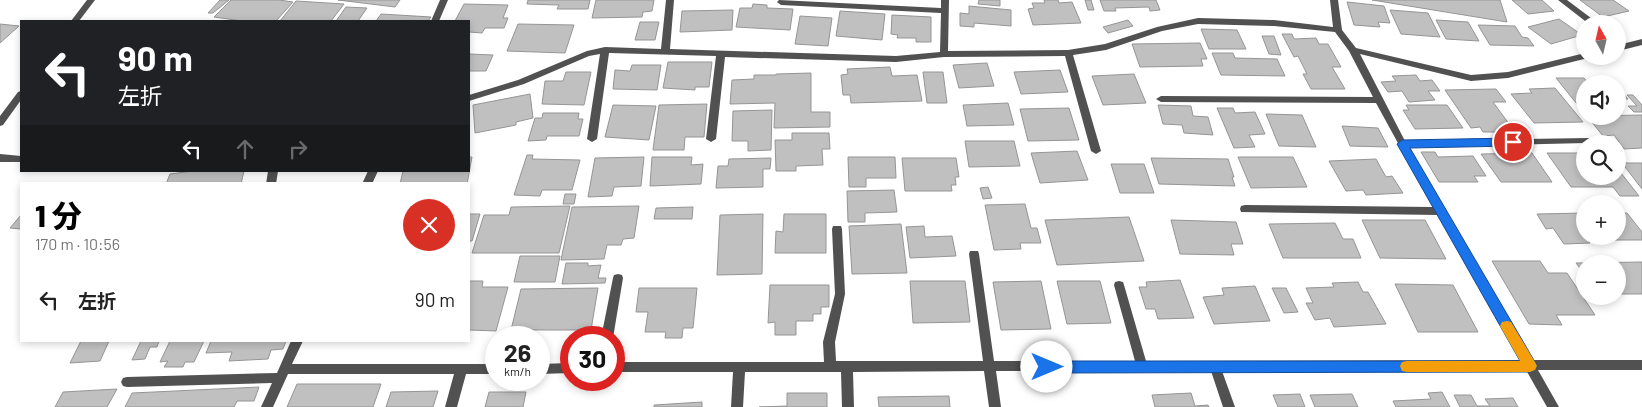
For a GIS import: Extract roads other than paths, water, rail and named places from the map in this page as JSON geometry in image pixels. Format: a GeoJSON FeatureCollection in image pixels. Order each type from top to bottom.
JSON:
{"type":"FeatureCollection","features":[{"type":"Feature","properties":{"kind":"street"},"geometry":{"type":"LineString","coordinates":[[76,20],[91,0]]}},
{"type":"Feature","properties":{"kind":"street"},"geometry":{"type":"LineString","coordinates":[[434,20],[444,0]]}},
{"type":"Feature","properties":{"kind":"street"},"geometry":{"type":"LineString","coordinates":[[664,52],[670,0]]}},
{"type":"Feature","properties":{"kind":"street"},"geometry":{"type":"LineString","coordinates":[[944,54],[945,0]]}},
{"type":"Feature","properties":{"kind":"street"},"geometry":{"type":"LineString","coordinates":[[1334,0],[1338,30],[1353,50],[1402,144],[1553,407]]}},
{"type":"Feature","properties":{"kind":"street"},"geometry":{"type":"LineString","coordinates":[[1562,0],[1583,15]]}},
{"type":"Feature","properties":{"kind":"street"},"geometry":{"type":"LineString","coordinates":[[781,2],[944,11]]}},
{"type":"Feature","properties":{"kind":"street"},"geometry":{"type":"LineString","coordinates":[[470,98],[521,82],[587,54],[605,50],[896,59],[944,54],[1068,53],[1106,46],[1160,29],[1198,21],[1274,23],[1338,30]]}},
{"type":"Feature","properties":{"kind":"street"},"geometry":{"type":"LineString","coordinates":[[1626,46],[1642,42]]}},
{"type":"Feature","properties":{"kind":"street"},"geometry":{"type":"LineString","coordinates":[[592,139],[605,50]]}},
{"type":"Feature","properties":{"kind":"street"},"geometry":{"type":"LineString","coordinates":[[1353,50],[1471,78],[1508,75],[1576,58]]}},
{"type":"Feature","properties":{"kind":"street"},"geometry":{"type":"LineString","coordinates":[[1068,53],[1096,151]]}},
{"type":"Feature","properties":{"kind":"street"},"geometry":{"type":"LineString","coordinates":[[711,139],[721,54]]}},
{"type":"Feature","properties":{"kind":"street"},"geometry":{"type":"LineString","coordinates":[[0,123],[20,95]]}},
{"type":"Feature","properties":{"kind":"street"},"geometry":{"type":"LineString","coordinates":[[1161,99],[1380,100]]}},
{"type":"Feature","properties":{"kind":"street"},"geometry":{"type":"LineString","coordinates":[[1402,144],[1576,140]]}},
{"type":"Feature","properties":{"kind":"street"},"geometry":{"type":"LineString","coordinates":[[0,158],[20,159]]}},
{"type":"Feature","properties":{"kind":"street"},"geometry":{"type":"LineString","coordinates":[[1244,209],[1440,211]]}},
{"type":"Feature","properties":{"kind":"street"},"geometry":{"type":"LineString","coordinates":[[830,367],[829,342],[840,294],[837,229]]}},
{"type":"Feature","properties":{"kind":"street"},"geometry":{"type":"LineString","coordinates":[[974,254],[995,407]]}},
{"type":"Feature","properties":{"kind":"street"},"geometry":{"type":"LineString","coordinates":[[609,326],[618,278]]}},
{"type":"Feature","properties":{"kind":"street"},"geometry":{"type":"LineString","coordinates":[[1119,285],[1142,367]]}},
{"type":"Feature","properties":{"kind":"street"},"geometry":{"type":"LineString","coordinates":[[267,407],[297,342]]}},
{"type":"Feature","properties":{"kind":"street"},"geometry":{"type":"LineString","coordinates":[[625,367],[1642,365]]}},
{"type":"Feature","properties":{"kind":"street"},"geometry":{"type":"LineString","coordinates":[[737,407],[739,367]]}},
{"type":"Feature","properties":{"kind":"street"},"geometry":{"type":"LineString","coordinates":[[846,367],[848,407]]}},
{"type":"Feature","properties":{"kind":"street"},"geometry":{"type":"LineString","coordinates":[[1215,367],[1229,407]]}},
{"type":"Feature","properties":{"kind":"street"},"geometry":{"type":"LineString","coordinates":[[451,407],[462,370]]}},
{"type":"Feature","properties":{"kind":"street"},"geometry":{"type":"LineString","coordinates":[[128,382],[282,373],[485,370]]}}]}
